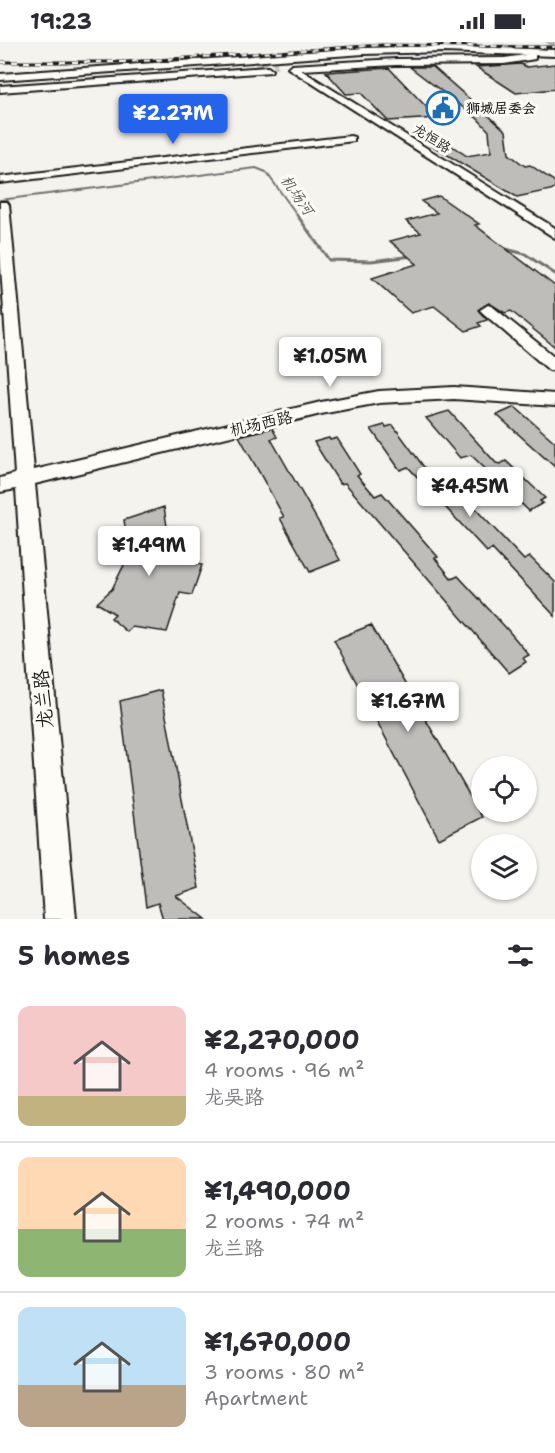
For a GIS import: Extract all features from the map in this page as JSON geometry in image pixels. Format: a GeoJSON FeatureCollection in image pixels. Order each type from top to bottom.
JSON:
{"type":"FeatureCollection","features":[{"type":"Feature","properties":{"kind":"main road"},"geometry":{"type":"LineString","coordinates":[[0,77],[364,51],[444,49],[552,56]]}},
{"type":"Feature","properties":{"kind":"main road"},"geometry":{"type":"LineString","coordinates":[[273,66],[403,56],[552,56]]}},
{"type":"Feature","properties":{"kind":"main road"},"geometry":{"type":"LineString","coordinates":[[0,83],[255,65]]}},
{"type":"Feature","properties":{"kind":"street","name":"龙恒路"},"geometry":{"type":"LineString","coordinates":[[532,57],[504,61],[396,62],[292,68],[555,234]]}},
{"type":"Feature","properties":{"kind":"street"},"geometry":{"type":"LineString","coordinates":[[0,89],[273,66]]}},
{"type":"Feature","properties":{"kind":"street"},"geometry":{"type":"LineString","coordinates":[[0,180],[350,139]]}},
{"type":"Feature","properties":{"kind":"street","name":"龙兰路"},"geometry":{"type":"LineString","coordinates":[[3,205],[12,483],[60,919]]}},
{"type":"Feature","properties":{"kind":"street"},"geometry":{"type":"LineString","coordinates":[[488,310],[555,366]]}},
{"type":"Feature","properties":{"kind":"street","name":"机场西路"},"geometry":{"type":"LineString","coordinates":[[12,483],[347,402],[379,397],[454,393],[555,400]]}},
{"type":"Feature","properties":{"kind":"building"},"geometry":{"type":"Polygon","coordinates":[[[521,64],[527,67],[555,64],[555,89],[516,93],[476,67],[521,64]]]}},
{"type":"Feature","properties":{"kind":"building"},"geometry":{"type":"Polygon","coordinates":[[[410,67],[433,67],[506,131],[509,154],[525,166],[530,165],[555,182],[555,189],[517,197],[431,145],[437,136],[467,156],[491,152],[489,131],[478,119],[410,67]]]}},
{"type":"Feature","properties":{"kind":"building"},"geometry":{"type":"Polygon","coordinates":[[[389,68],[437,118],[388,121],[361,93],[346,94],[326,72],[389,68]]]}},
{"type":"Feature","properties":{"kind":"building"},"geometry":{"type":"Polygon","coordinates":[[[439,196],[479,224],[475,225],[555,286],[555,347],[511,311],[505,313],[489,303],[478,310],[487,320],[478,323],[481,326],[466,331],[434,306],[411,313],[372,278],[417,264],[390,241],[421,233],[406,221],[437,213],[421,201],[439,196]]]}},
{"type":"Feature","properties":{"kind":"building"},"geometry":{"type":"Polygon","coordinates":[[[515,407],[555,442],[555,467],[497,415],[515,407]]]}},
{"type":"Feature","properties":{"kind":"building"},"geometry":{"type":"Polygon","coordinates":[[[449,411],[496,463],[506,461],[545,498],[540,501],[543,503],[529,511],[471,455],[460,458],[426,418],[449,411]]]}},
{"type":"Feature","properties":{"kind":"building"},"geometry":{"type":"Polygon","coordinates":[[[385,425],[386,427],[393,425],[432,478],[439,480],[445,477],[524,560],[530,557],[555,582],[555,616],[492,549],[487,552],[408,467],[400,470],[371,429],[385,425]]]}},
{"type":"Feature","properties":{"kind":"building"},"geometry":{"type":"Polygon","coordinates":[[[272,428],[277,437],[271,439],[340,560],[310,572],[280,518],[284,517],[239,436],[272,428]]]}},
{"type":"Feature","properties":{"kind":"building"},"geometry":{"type":"Polygon","coordinates":[[[329,438],[330,440],[337,438],[360,474],[357,475],[375,496],[382,493],[438,557],[435,558],[452,579],[458,576],[507,629],[529,655],[523,658],[526,662],[509,673],[345,483],[340,484],[314,442],[329,438]]]}},
{"type":"Feature","properties":{"kind":"building"},"geometry":{"type":"Polygon","coordinates":[[[164,507],[168,533],[166,558],[202,565],[192,595],[180,593],[167,632],[132,627],[127,632],[111,618],[115,614],[97,603],[112,589],[126,561],[127,539],[124,520],[164,507]]]}},
{"type":"Feature","properties":{"kind":"building"},"geometry":{"type":"Polygon","coordinates":[[[371,625],[471,798],[472,822],[439,839],[334,640],[371,625]]]}},
{"type":"Feature","properties":{"kind":"building"},"geometry":{"type":"Polygon","coordinates":[[[161,690],[199,888],[176,896],[206,919],[163,919],[158,903],[146,907],[120,701],[161,690]]]}},
{"type":"Feature","properties":{"kind":"waterway"},"geometry":{"type":"LineString","coordinates":[[551,42],[555,45]]}},
{"type":"Feature","properties":{"kind":"waterway","name":"机场河"},"geometry":{"type":"LineString","coordinates":[[0,200],[256,168],[266,172],[298,216]]}},
{"type":"Feature","properties":{"kind":"waterway","name":"机场河"},"geometry":{"type":"LineString","coordinates":[[297,215],[329,260],[371,261],[413,256]]}},
{"type":"Feature","properties":{"kind":"waterway","name":"机场河"},"geometry":{"type":"LineString","coordinates":[[502,248],[525,254],[555,274]]}},
{"type":"Feature","properties":{"kind":"tunnel"},"geometry":{"type":"LineString","coordinates":[[255,65],[277,63]]}},
{"type":"Feature","properties":{"kind":"railway"},"geometry":{"type":"LineString","coordinates":[[0,62],[126,62],[382,45],[555,47]]}},
{"type":"Feature","properties":{"kind":"place","name":"狮城居委会"},"geometry":{"type":"Point","coordinates":[443,108]}}]}
